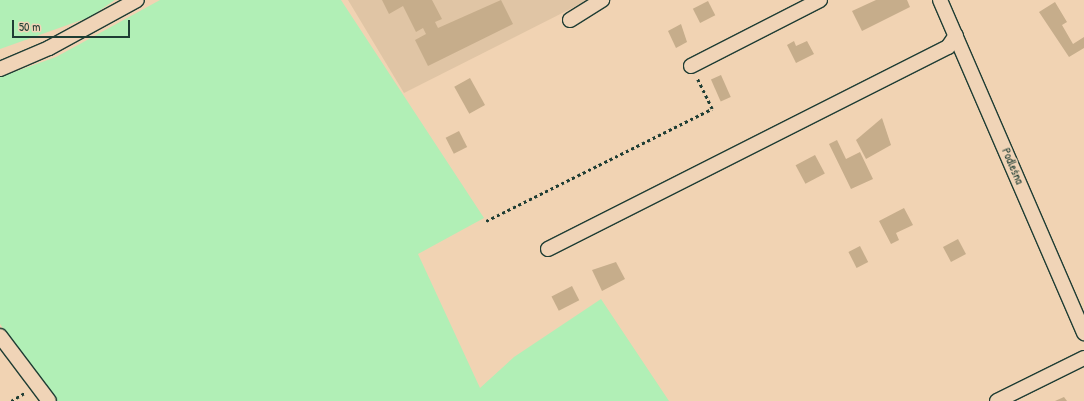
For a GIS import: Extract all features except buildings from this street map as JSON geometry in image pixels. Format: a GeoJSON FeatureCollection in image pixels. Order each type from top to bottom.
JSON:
{"type":"FeatureCollection","features":[{"type":"Feature","properties":{"kind":"street"},"geometry":{"type":"LineString","coordinates":[[0,69],[49,48],[137,0]]}},
{"type":"Feature","properties":{"kind":"street"},"geometry":{"type":"LineString","coordinates":[[570,20],[602,0]]}},
{"type":"Feature","properties":{"kind":"street"},"geometry":{"type":"LineString","coordinates":[[691,66],[820,0]]}},
{"type":"Feature","properties":{"kind":"street","name":"Podleśna"},"geometry":{"type":"LineString","coordinates":[[940,0],[1084,333]]}},
{"type":"Feature","properties":{"kind":"street"},"geometry":{"type":"LineString","coordinates":[[548,249],[948,47],[956,35]]}},
{"type":"Feature","properties":{"kind":"street"},"geometry":{"type":"LineString","coordinates":[[0,336],[49,401]]}},
{"type":"Feature","properties":{"kind":"street"},"geometry":{"type":"LineString","coordinates":[[997,401],[1084,358]]}},
{"type":"Feature","properties":{"kind":"path"},"geometry":{"type":"LineString","coordinates":[[486,221],[712,109],[691,66]]}},
{"type":"Feature","properties":{"kind":"shaded area"},"geometry":{"type":"Polygon","coordinates":[[[348,0],[588,0],[404,93],[348,0]]]}},
{"type":"Feature","properties":{"kind":"green space"},"geometry":{"type":"Polygon","coordinates":[[[0,0],[115,0],[90,17],[0,49],[0,0]]]}},
{"type":"Feature","properties":{"kind":"green space"},"geometry":{"type":"Polygon","coordinates":[[[160,0],[341,0],[484,218],[418,254],[480,388],[514,357],[601,299],[669,401],[54,401],[0,324],[0,77],[56,57],[160,0]]]}}]}
